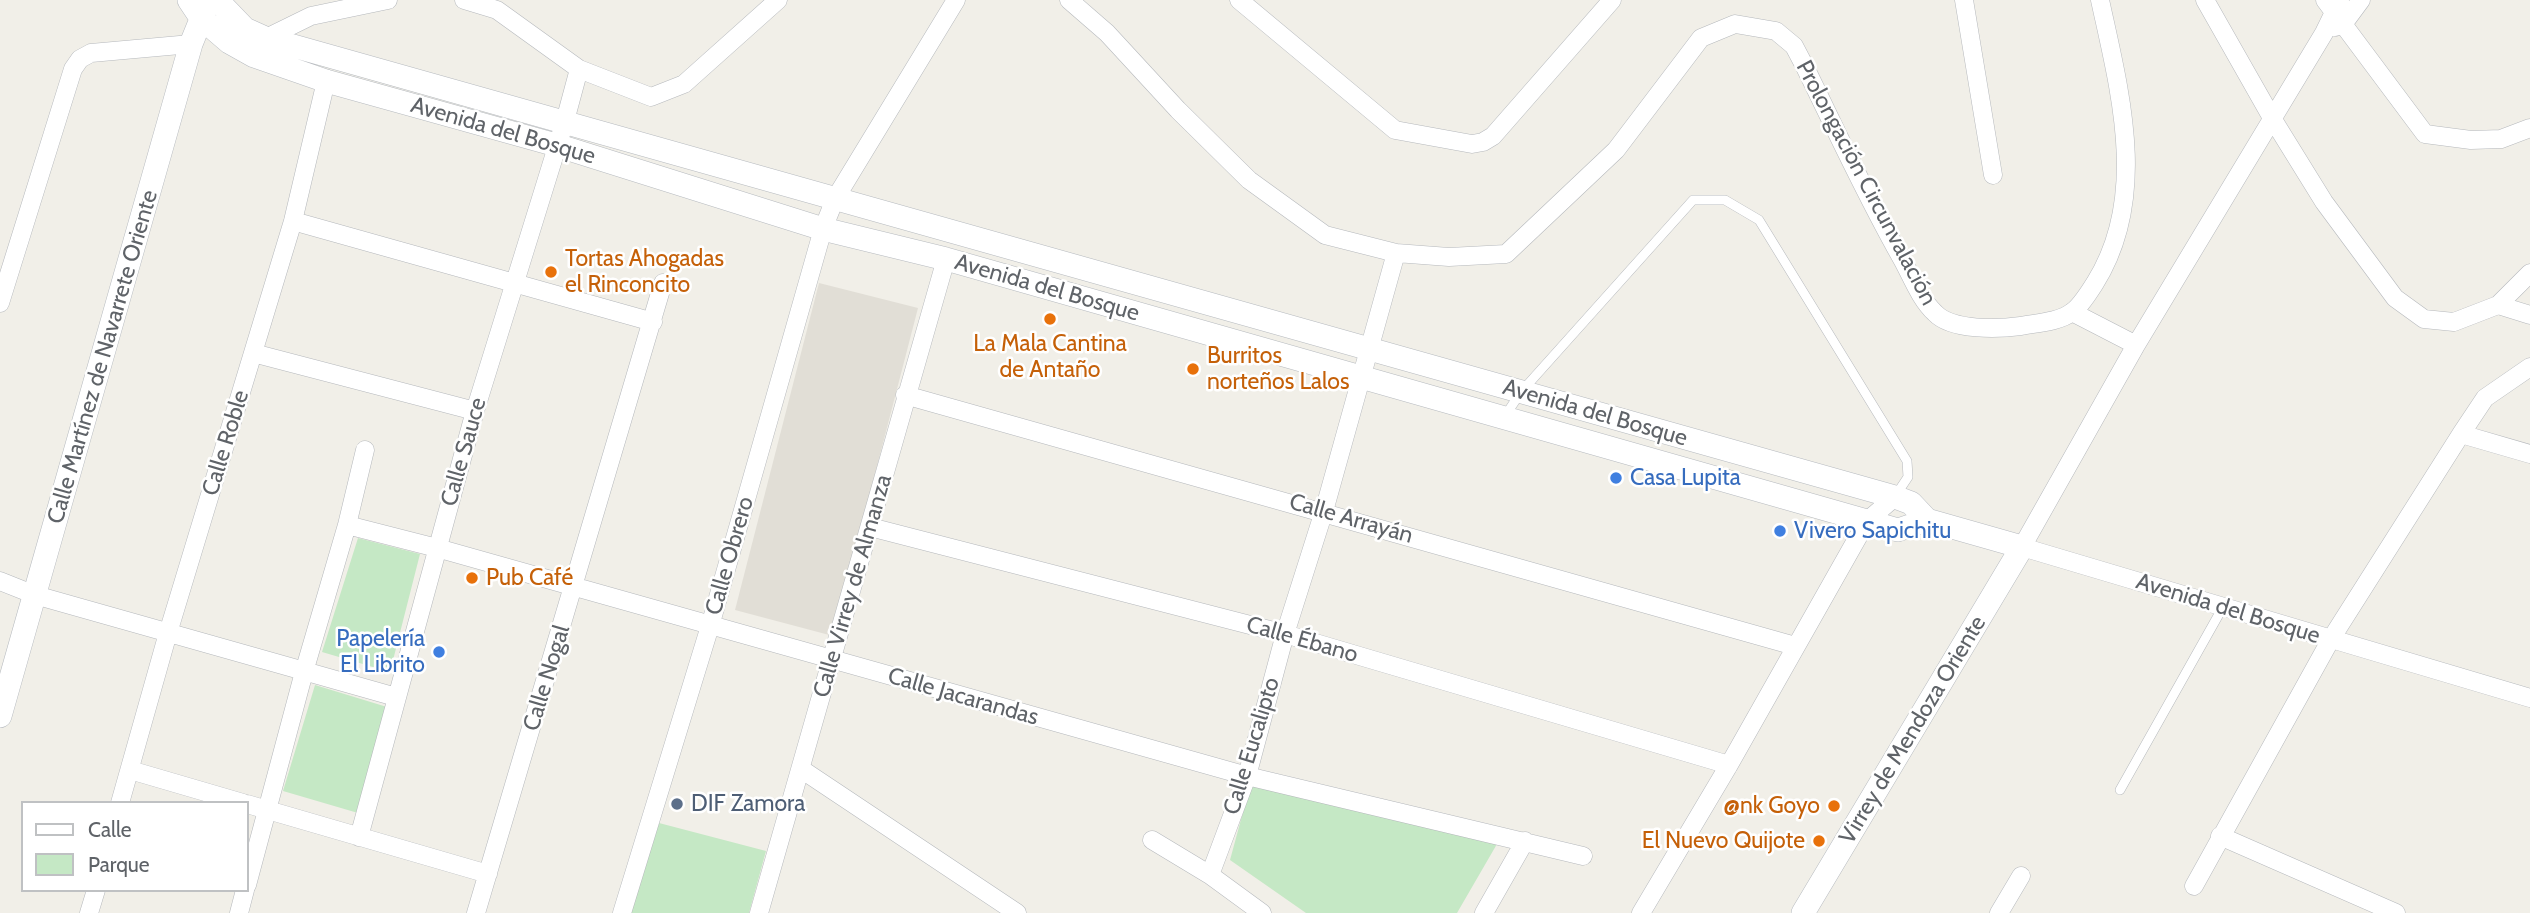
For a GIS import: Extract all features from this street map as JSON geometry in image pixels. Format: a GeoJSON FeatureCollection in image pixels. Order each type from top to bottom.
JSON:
{"type":"FeatureCollection","features":[{"type":"Feature","properties":{"kind":"street","name":"Avenida del Bosque"},"geometry":{"type":"LineString","coordinates":[[217,0],[244,29],[265,38],[1895,497],[1911,503],[1927,520],[2530,698]]}},
{"type":"Feature","properties":{"kind":"street"},"geometry":{"type":"LineString","coordinates":[[246,51],[265,38],[311,16],[388,0]]}},
{"type":"Feature","properties":{"kind":"street"},"geometry":{"type":"LineString","coordinates":[[464,0],[497,10],[579,69],[650,97],[684,84],[778,0]]}},
{"type":"Feature","properties":{"kind":"street","name":"Calle Obrero"},"geometry":{"type":"LineString","coordinates":[[622,913],[710,626],[823,229],[835,199],[956,0]]}},
{"type":"Feature","properties":{"kind":"street","name":"Prolongación Circunvalación"},"geometry":{"type":"LineString","coordinates":[[1069,0],[1107,33],[1178,110],[1249,180],[1325,235],[1396,253],[1449,257],[1506,254],[1616,150],[1702,38],[1735,24],[1776,31],[1794,46],[1892,241],[1936,315],[1947,322],[1996,329],[2052,320],[2072,312]]}},
{"type":"Feature","properties":{"kind":"street"},"geometry":{"type":"LineString","coordinates":[[1239,0],[1395,130],[1472,144],[1493,136],[1612,0]]}},
{"type":"Feature","properties":{"kind":"street"},"geometry":{"type":"LineString","coordinates":[[1964,0],[1993,175]]}},
{"type":"Feature","properties":{"kind":"street"},"geometry":{"type":"LineString","coordinates":[[2100,0],[2120,95],[2126,153],[2124,203],[2106,265],[2072,312],[2136,345]]}},
{"type":"Feature","properties":{"kind":"street"},"geometry":{"type":"LineString","coordinates":[[2205,0],[2272,118],[2324,202],[2395,298],[2424,319],[2454,322],[2498,305],[2530,273]]}},
{"type":"Feature","properties":{"kind":"street"},"geometry":{"type":"LineString","coordinates":[[2022,547],[2136,345],[2336,9],[2361,0]]}},
{"type":"Feature","properties":{"kind":"street","name":"Avenida del Bosque"},"geometry":{"type":"LineString","coordinates":[[200,6],[229,42],[326,81],[556,145],[823,229],[946,260],[1898,530],[1927,520]]}},
{"type":"Feature","properties":{"kind":"street","name":"Calle Martínez de Navarrete Oriente"},"geometry":{"type":"LineString","coordinates":[[0,716],[200,6]]}},
{"type":"Feature","properties":{"kind":"street"},"geometry":{"type":"LineString","coordinates":[[2336,9],[2426,134],[2471,140],[2501,139],[2530,128]]}},
{"type":"Feature","properties":{"kind":"street"},"geometry":{"type":"LineString","coordinates":[[0,303],[73,69],[80,59],[91,53],[191,44]]}},
{"type":"Feature","properties":{"kind":"street","name":"Calle Sauce"},"geometry":{"type":"LineString","coordinates":[[359,837],[475,411],[579,69]]}},
{"type":"Feature","properties":{"kind":"street","name":"Calle Roble"},"geometry":{"type":"LineString","coordinates":[[121,801],[168,633],[293,220],[326,81]]}},
{"type":"Feature","properties":{"kind":"street"},"geometry":{"type":"LineString","coordinates":[[293,220],[653,322]]}},
{"type":"Feature","properties":{"kind":"street","name":"Calle Eucalipto"},"geometry":{"type":"LineString","coordinates":[[1210,875],[1247,775],[1285,634],[1324,511],[1396,253]]}},
{"type":"Feature","properties":{"kind":"street","name":"Calle Virrey de Almanza"},"geometry":{"type":"LineString","coordinates":[[765,911],[801,769],[905,395],[946,260]]}},
{"type":"Feature","properties":{"kind":"street","name":"Calle Nogal"},"geometry":{"type":"LineString","coordinates":[[476,913],[663,283]]}},
{"type":"Feature","properties":{"kind":"street"},"geometry":{"type":"LineString","coordinates":[[2498,305],[2530,314]]}},
{"type":"Feature","properties":{"kind":"street"},"geometry":{"type":"LineString","coordinates":[[253,353],[475,411]]}},
{"type":"Feature","properties":{"kind":"street"},"geometry":{"type":"LineString","coordinates":[[2194,886],[2331,639],[2461,434],[2485,398],[2530,367]]}},
{"type":"Feature","properties":{"kind":"street","name":"Calle Arrayán"},"geometry":{"type":"LineString","coordinates":[[905,395],[1796,646]]}},
{"type":"Feature","properties":{"kind":"street"},"geometry":{"type":"LineString","coordinates":[[2461,434],[2530,454]]}},
{"type":"Feature","properties":{"kind":"street"},"geometry":{"type":"LineString","coordinates":[[248,881],[303,672],[347,525],[365,450]]}},
{"type":"Feature","properties":{"kind":"street"},"geometry":{"type":"LineString","coordinates":[[1641,913],[1730,765],[1867,521],[1895,497]]}},
{"type":"Feature","properties":{"kind":"street","name":"Calle Jacarandas"},"geometry":{"type":"LineString","coordinates":[[347,525],[1247,775],[1583,856]]}},
{"type":"Feature","properties":{"kind":"street","name":"Calle Ébano"},"geometry":{"type":"LineString","coordinates":[[870,527],[1285,634],[1730,765]]}},
{"type":"Feature","properties":{"kind":"street","name":"Virrey de Mendoza Oriente"},"geometry":{"type":"LineString","coordinates":[[1803,913],[2022,547]]}},
{"type":"Feature","properties":{"kind":"street"},"geometry":{"type":"LineString","coordinates":[[0,581],[35,595],[396,697]]}},
{"type":"Feature","properties":{"kind":"street"},"geometry":{"type":"LineString","coordinates":[[130,769],[238,801]]}},
{"type":"Feature","properties":{"kind":"street"},"geometry":{"type":"LineString","coordinates":[[801,769],[1017,913]]}},
{"type":"Feature","properties":{"kind":"street"},"geometry":{"type":"LineString","coordinates":[[248,804],[488,874]]}},
{"type":"Feature","properties":{"kind":"street"},"geometry":{"type":"LineString","coordinates":[[2220,836],[2396,913]]}},
{"type":"Feature","properties":{"kind":"street"},"geometry":{"type":"LineString","coordinates":[[1152,840],[1210,875],[1262,913]]}},
{"type":"Feature","properties":{"kind":"street"},"geometry":{"type":"LineString","coordinates":[[1484,913],[1525,841]]}},
{"type":"Feature","properties":{"kind":"street"},"geometry":{"type":"LineString","coordinates":[[1999,913],[2021,876]]}},
{"type":"Feature","properties":{"kind":"street"},"geometry":{"type":"LineString","coordinates":[[89,913],[95,892]]}},
{"type":"Feature","properties":{"kind":"street"},"geometry":{"type":"LineString","coordinates":[[239,913],[244,892]]}},
{"type":"Feature","properties":{"kind":"lane"},"geometry":{"type":"LineString","coordinates":[[1504,419],[1521,392],[1693,200],[1725,200],[1759,220],[1907,461],[1908,477],[1895,497]]}},
{"type":"Feature","properties":{"kind":"lane"},"geometry":{"type":"LineString","coordinates":[[2120,790],[2223,607]]}},
{"type":"Feature","properties":{"kind":"shaded area"},"geometry":{"type":"Polygon","coordinates":[[[819,283],[918,308],[833,636],[735,610],[819,283]]]}},
{"type":"Feature","properties":{"kind":"green space"},"geometry":{"type":"Polygon","coordinates":[[[358,538],[420,554],[390,672],[322,652],[358,538]]]}},
{"type":"Feature","properties":{"kind":"green space"},"geometry":{"type":"Polygon","coordinates":[[[315,685],[387,707],[358,813],[283,791],[315,685]]]}},
{"type":"Feature","properties":{"kind":"green space"},"geometry":{"type":"Polygon","coordinates":[[[1252,779],[1497,844],[1457,913],[1306,913],[1230,860],[1252,779]]]}},
{"type":"Feature","properties":{"kind":"green space"},"geometry":{"type":"Polygon","coordinates":[[[659,823],[766,851],[749,913],[630,913],[659,823]]]}},
{"type":"Feature","properties":{"kind":"place","name":"Tortas Ahogadas el Rinconcito"},"geometry":{"type":"Point","coordinates":[551,272]}},
{"type":"Feature","properties":{"kind":"place","name":"La Mala Cantina de Antaño"},"geometry":{"type":"Point","coordinates":[1050,319]}},
{"type":"Feature","properties":{"kind":"place","name":"Burritos norteños Lalos"},"geometry":{"type":"Point","coordinates":[1193,369]}},
{"type":"Feature","properties":{"kind":"place","name":"Casa Lupita"},"geometry":{"type":"Point","coordinates":[1616,478]}},
{"type":"Feature","properties":{"kind":"place","name":"Vivero Sapichitu"},"geometry":{"type":"Point","coordinates":[1780,531]}},
{"type":"Feature","properties":{"kind":"place","name":"Pub Café"},"geometry":{"type":"Point","coordinates":[472,578]}},
{"type":"Feature","properties":{"kind":"place","name":"Papelería El Librito"},"geometry":{"type":"Point","coordinates":[439,652]}},
{"type":"Feature","properties":{"kind":"place","name":"DIF Zamora"},"geometry":{"type":"Point","coordinates":[677,804]}},
{"type":"Feature","properties":{"kind":"place","name":"@nk Goyo"},"geometry":{"type":"Point","coordinates":[1834,806]}},
{"type":"Feature","properties":{"kind":"place","name":"El Nuevo Quijote"},"geometry":{"type":"Point","coordinates":[1819,841]}}]}
